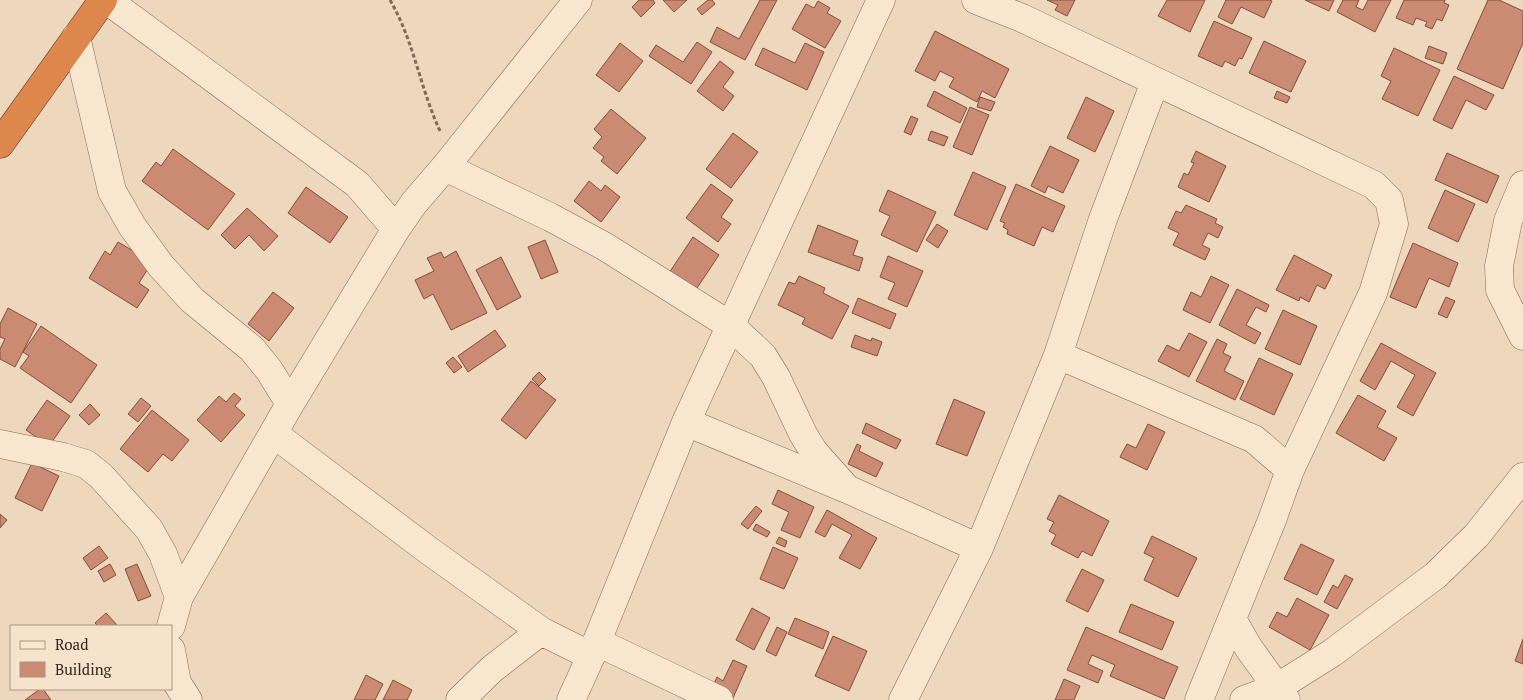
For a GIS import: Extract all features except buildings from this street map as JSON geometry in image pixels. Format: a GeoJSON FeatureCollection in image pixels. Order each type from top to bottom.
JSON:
{"type":"FeatureCollection","features":[{"type":"Feature","properties":{"kind":"highway"},"geometry":{"type":"LineString","coordinates":[[0,144],[103,0]]}},
{"type":"Feature","properties":{"kind":"street"},"geometry":{"type":"LineString","coordinates":[[108,0],[357,184],[396,229]]}},
{"type":"Feature","properties":{"kind":"street"},"geometry":{"type":"LineString","coordinates":[[171,625],[179,597],[290,404],[396,229],[414,203],[578,0]]}},
{"type":"Feature","properties":{"kind":"street"},"geometry":{"type":"LineString","coordinates":[[571,700],[594,649],[686,422],[881,0]]}},
{"type":"Feature","properties":{"kind":"street"},"geometry":{"type":"LineString","coordinates":[[976,0],[1026,9],[1156,82],[1374,185],[1390,200],[1394,224],[1373,293],[1290,470],[1272,520],[1199,700]]}},
{"type":"Feature","properties":{"kind":"street"},"geometry":{"type":"LineString","coordinates":[[76,37],[112,191],[124,212],[161,266],[192,300],[252,349],[269,370],[290,404]]}},
{"type":"Feature","properties":{"kind":"street"},"geometry":{"type":"LineString","coordinates":[[903,700],[979,548],[1058,355],[1103,219],[1156,82]]}},
{"type":"Feature","properties":{"kind":"street"},"geometry":{"type":"LineString","coordinates":[[449,162],[604,246],[731,326],[763,356],[776,376],[803,434],[814,452],[847,489]]}},
{"type":"Feature","properties":{"kind":"street"},"geometry":{"type":"LineString","coordinates":[[357,184],[414,203]]}},
{"type":"Feature","properties":{"kind":"street"},"geometry":{"type":"LineString","coordinates":[[1523,185],[1508,221],[1499,266],[1500,290],[1523,336]]}},
{"type":"Feature","properties":{"kind":"street"},"geometry":{"type":"LineString","coordinates":[[748,290],[763,356]]}},
{"type":"Feature","properties":{"kind":"street"},"geometry":{"type":"LineString","coordinates":[[1058,355],[1254,439],[1290,470]]}},
{"type":"Feature","properties":{"kind":"street"},"geometry":{"type":"LineString","coordinates":[[686,422],[847,489],[979,548]]}},
{"type":"Feature","properties":{"kind":"street"},"geometry":{"type":"LineString","coordinates":[[1254,439],[1280,439],[1307,432]]}},
{"type":"Feature","properties":{"kind":"street"},"geometry":{"type":"LineString","coordinates":[[274,434],[428,550],[541,631],[594,649],[719,700]]}},
{"type":"Feature","properties":{"kind":"street"},"geometry":{"type":"LineString","coordinates":[[0,444],[86,464],[101,476],[120,495],[149,530],[164,554],[179,597]]}},
{"type":"Feature","properties":{"kind":"street"},"geometry":{"type":"LineString","coordinates":[[1244,700],[1282,694],[1332,653],[1436,574],[1476,536],[1523,477]]}},
{"type":"Feature","properties":{"kind":"street"},"geometry":{"type":"LineString","coordinates":[[158,545],[170,548],[187,546],[213,538]]}},
{"type":"Feature","properties":{"kind":"street"},"geometry":{"type":"LineString","coordinates":[[1232,619],[1260,665],[1282,694]]}},
{"type":"Feature","properties":{"kind":"street"},"geometry":{"type":"LineString","coordinates":[[460,700],[492,669],[541,631]]}},
{"type":"Feature","properties":{"kind":"street"},"geometry":{"type":"LineString","coordinates":[[172,656],[177,683],[188,700]]}},
{"type":"Feature","properties":{"kind":"path"},"geometry":{"type":"LineString","coordinates":[[390,0],[410,42],[426,97],[449,162]]}}]}
